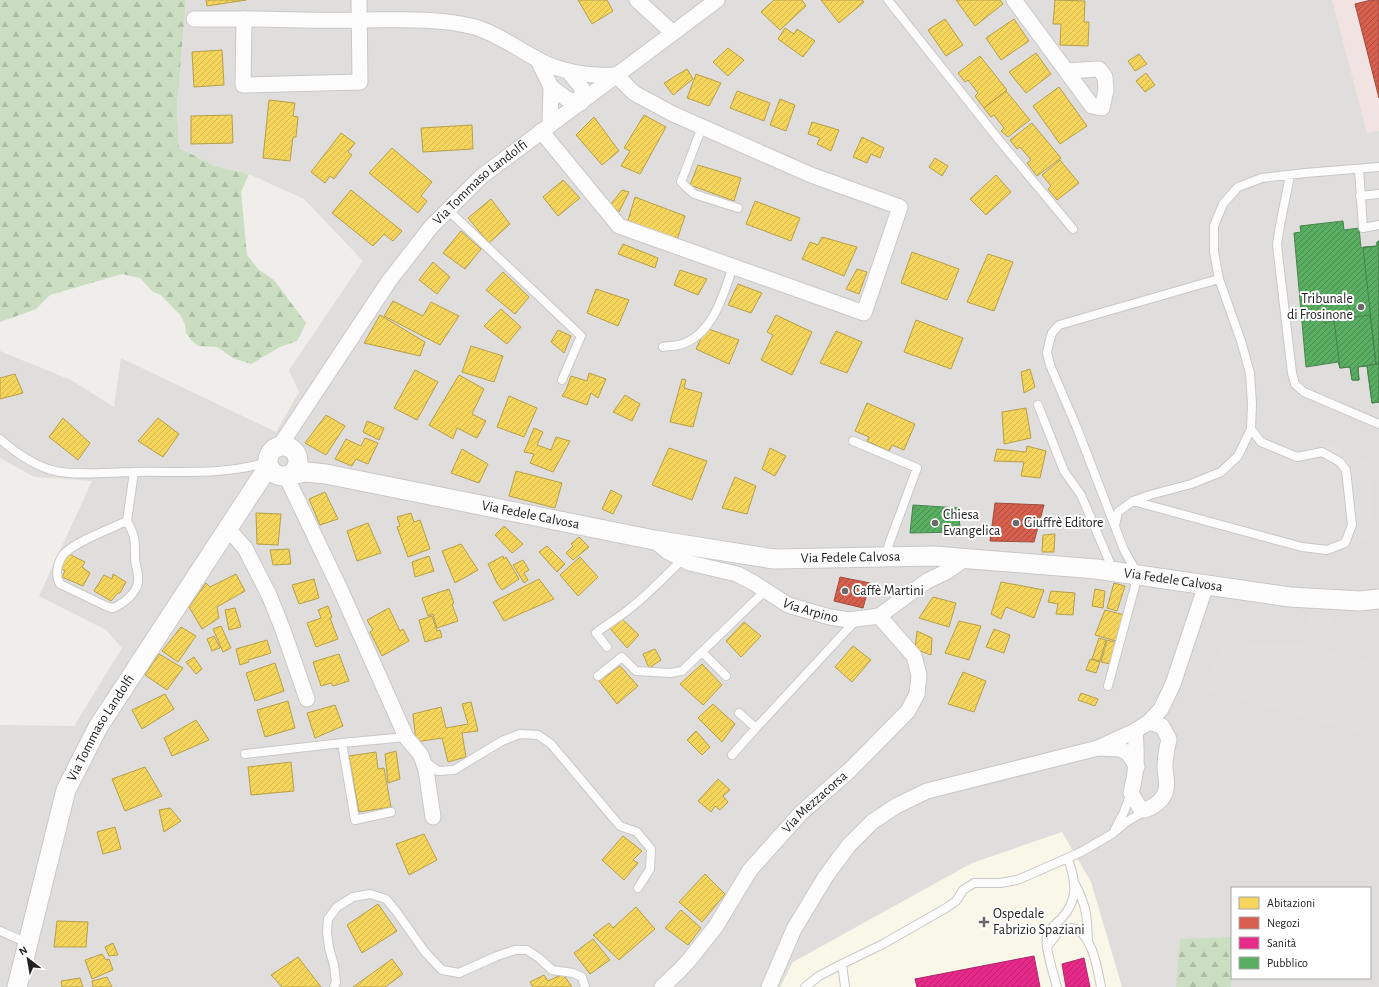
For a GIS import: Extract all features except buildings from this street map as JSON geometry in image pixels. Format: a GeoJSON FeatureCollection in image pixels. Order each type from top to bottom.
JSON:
{"type":"FeatureCollection","features":[{"type":"Feature","properties":{"kind":"street"},"geometry":{"type":"LineString","coordinates":[[244,19],[243,86],[360,82],[359,0]]}},
{"type":"Feature","properties":{"kind":"street"},"geometry":{"type":"LineString","coordinates":[[637,0],[673,33]]}},
{"type":"Feature","properties":{"kind":"street","name":"Via Tommaso Landolfi"},"geometry":{"type":"LineString","coordinates":[[289,450],[298,419],[389,281],[431,227],[482,176],[717,0]]}},
{"type":"Feature","properties":{"kind":"street"},"geometry":{"type":"LineString","coordinates":[[1014,0],[1066,70]]}},
{"type":"Feature","properties":{"kind":"street"},"geometry":{"type":"LineString","coordinates":[[194,19],[432,20],[475,28],[505,40],[538,60],[568,71],[601,76],[616,75],[634,93],[673,114],[811,175],[900,207],[864,313],[619,226],[546,128],[551,87]]}},
{"type":"Feature","properties":{"kind":"street"},"geometry":{"type":"LineString","coordinates":[[538,60],[551,87],[567,99],[581,103],[582,88],[568,71]]}},
{"type":"Feature","properties":{"kind":"street"},"geometry":{"type":"LineString","coordinates":[[278,471],[296,470],[298,465],[289,450],[270,452],[278,471],[341,591],[406,737],[421,755],[426,770],[433,817]]}},
{"type":"Feature","properties":{"kind":"street","name":"Via Fedele Calvosa"},"geometry":{"type":"LineString","coordinates":[[289,450],[311,466],[326,474]]}},
{"type":"Feature","properties":{"kind":"street","name":"Via Tommaso Landolfi"},"geometry":{"type":"LineString","coordinates":[[17,987],[66,790],[98,727],[227,528],[248,498],[278,471]]}},
{"type":"Feature","properties":{"kind":"street","name":"Via Fedele Calvosa"},"geometry":{"type":"LineString","coordinates":[[278,471],[326,474],[654,540],[774,559],[934,556],[966,558],[1113,571],[1290,597],[1360,602],[1379,599]]}},
{"type":"Feature","properties":{"kind":"street"},"geometry":{"type":"LineString","coordinates":[[227,528],[245,548],[269,595],[307,699]]}},
{"type":"Feature","properties":{"kind":"street","name":"Via Arpino"},"geometry":{"type":"LineString","coordinates":[[654,540],[667,551],[690,563],[737,574],[788,605],[806,611],[849,620],[879,616],[927,581],[966,558]]}},
{"type":"Feature","properties":{"kind":"street"},"geometry":{"type":"LineString","coordinates":[[769,987],[794,929],[826,876],[849,845],[872,822],[896,806],[927,791],[1098,748],[1135,731],[1149,722],[1161,709],[1173,684],[1206,585]]}},
{"type":"Feature","properties":{"kind":"street","name":"Via Mezzacorsa"},"geometry":{"type":"LineString","coordinates":[[662,987],[690,959],[716,926],[750,870],[782,834],[801,813],[850,770],[908,711],[917,694],[919,675],[914,656],[879,616]]}},
{"type":"Feature","properties":{"kind":"street"},"geometry":{"type":"LineString","coordinates":[[1135,731],[1137,767],[1131,793],[1140,808],[1145,810],[1153,808],[1158,803],[1166,789],[1165,769],[1169,739],[1169,710],[1173,684]]}},
{"type":"Feature","properties":{"kind":"street"},"geometry":{"type":"LineString","coordinates":[[1149,722],[1162,726],[1169,739]]}},
{"type":"Feature","properties":{"kind":"street"},"geometry":{"type":"LineString","coordinates":[[1098,748],[1120,749],[1128,752],[1137,767]]}},
{"type":"Feature","properties":{"kind":"lane"},"geometry":{"type":"LineString","coordinates":[[888,0],[999,140],[1073,229]]}},
{"type":"Feature","properties":{"kind":"lane"},"geometry":{"type":"LineString","coordinates":[[702,127],[681,182],[694,194],[738,208]]}},
{"type":"Feature","properties":{"kind":"lane"},"geometry":{"type":"LineString","coordinates":[[1115,525],[1118,512],[1133,501],[1191,484],[1221,472],[1238,456],[1251,428],[1252,404],[1250,373],[1241,341],[1219,279],[1214,252],[1214,226],[1223,204],[1238,187],[1262,178],[1379,167]]}},
{"type":"Feature","properties":{"kind":"lane"},"geometry":{"type":"LineString","coordinates":[[1359,168],[1363,228],[1379,225]]}},
{"type":"Feature","properties":{"kind":"lane"},"geometry":{"type":"LineString","coordinates":[[1290,175],[1279,227],[1277,245],[1292,373],[1295,384],[1304,392],[1379,424]]}},
{"type":"Feature","properties":{"kind":"lane"},"geometry":{"type":"LineString","coordinates":[[1360,196],[1379,194]]}},
{"type":"Feature","properties":{"kind":"lane"},"geometry":{"type":"LineString","coordinates":[[448,210],[581,336],[562,380]]}},
{"type":"Feature","properties":{"kind":"lane"},"geometry":{"type":"LineString","coordinates":[[663,347],[684,344],[698,336],[712,319],[722,299],[733,266]]}},
{"type":"Feature","properties":{"kind":"lane"},"geometry":{"type":"LineString","coordinates":[[1108,686],[1138,575],[1124,550],[1077,428],[1050,365],[1047,353],[1052,333],[1059,325],[1219,279]]}},
{"type":"Feature","properties":{"kind":"lane"},"geometry":{"type":"LineString","coordinates":[[1038,405],[1064,472],[1081,495],[1113,571]]}},
{"type":"Feature","properties":{"kind":"lane"},"geometry":{"type":"LineString","coordinates":[[1133,501],[1302,547],[1328,550],[1345,543],[1352,525],[1346,470],[1340,462],[1322,452],[1297,457],[1261,442],[1251,428]]}},
{"type":"Feature","properties":{"kind":"lane"},"geometry":{"type":"LineString","coordinates":[[0,439],[13,450],[37,465],[55,471],[97,473],[216,471],[253,467],[278,471]]}},
{"type":"Feature","properties":{"kind":"lane"},"geometry":{"type":"LineString","coordinates":[[853,441],[918,468],[889,544],[886,557]]}},
{"type":"Feature","properties":{"kind":"lane"},"geometry":{"type":"LineString","coordinates":[[127,521],[73,547],[64,555],[58,566],[56,577],[60,584],[113,608],[130,596],[136,589],[138,581],[135,561],[136,546],[134,533],[127,521],[134,472]]}},
{"type":"Feature","properties":{"kind":"lane"},"geometry":{"type":"LineString","coordinates":[[607,647],[596,634],[628,610],[683,560]]}},
{"type":"Feature","properties":{"kind":"lane"},"geometry":{"type":"LineString","coordinates":[[598,676],[622,657],[636,671],[670,673],[682,671],[765,591]]}},
{"type":"Feature","properties":{"kind":"lane"},"geometry":{"type":"LineString","coordinates":[[732,755],[857,619]]}},
{"type":"Feature","properties":{"kind":"lane"},"geometry":{"type":"LineString","coordinates":[[702,652],[726,676]]}},
{"type":"Feature","properties":{"kind":"lane"},"geometry":{"type":"LineString","coordinates":[[739,713],[756,728]]}},
{"type":"Feature","properties":{"kind":"lane"},"geometry":{"type":"LineString","coordinates":[[422,760],[438,771],[454,770],[502,741],[520,734],[538,735],[551,744],[620,826],[637,832],[651,849],[650,869],[638,888]]}},
{"type":"Feature","properties":{"kind":"lane"},"geometry":{"type":"LineString","coordinates":[[245,754],[406,737]]}},
{"type":"Feature","properties":{"kind":"lane"},"geometry":{"type":"LineString","coordinates":[[342,743],[355,820],[391,812]]}},
{"type":"Feature","properties":{"kind":"lane"},"geometry":{"type":"LineString","coordinates":[[1112,834],[1124,812],[1131,793]]}},
{"type":"Feature","properties":{"kind":"lane"},"geometry":{"type":"LineString","coordinates":[[805,987],[819,976],[888,941],[946,908],[956,901],[963,890],[974,883],[1017,880],[1068,859],[1112,834],[1126,822],[1153,808]]}},
{"type":"Feature","properties":{"kind":"lane"},"geometry":{"type":"LineString","coordinates":[[1057,987],[1047,936],[1053,926],[1071,906],[1074,894],[1074,883],[1073,873],[1068,859]]}},
{"type":"Feature","properties":{"kind":"lane"},"geometry":{"type":"LineString","coordinates":[[1074,883],[1083,900],[1087,914],[1088,941],[1097,967],[1101,987]]}},
{"type":"Feature","properties":{"kind":"lane"},"geometry":{"type":"LineString","coordinates":[[334,987],[336,982],[334,965],[326,932],[328,919],[337,907],[353,897],[370,894],[386,899],[425,952],[442,970],[459,973],[476,967],[497,956],[515,950],[527,950],[539,958],[552,970],[573,973],[582,977],[585,987]]}},
{"type":"Feature","properties":{"kind":"lane"},"geometry":{"type":"LineString","coordinates":[[1048,947],[1059,931],[1071,928],[1080,931],[1088,941]]}},
{"type":"Feature","properties":{"kind":"lane"},"geometry":{"type":"LineString","coordinates":[[0,931],[28,943]]}},
{"type":"Feature","properties":{"kind":"lane"},"geometry":{"type":"LineString","coordinates":[[842,964],[845,987]]}},
{"type":"Feature","properties":{"kind":"shaded area"},"geometry":{"type":"Polygon","coordinates":[[[186,0],[1379,0],[1379,987],[0,987],[0,725],[74,726],[122,648],[106,630],[39,596],[92,481],[34,477],[0,458],[0,351],[71,380],[114,407],[121,358],[276,432],[299,392],[289,370],[363,261],[304,199],[249,174],[215,166],[179,148],[177,105],[186,0]]]}},
{"type":"Feature","properties":{"kind":"shaded area"},"geometry":{"type":"Polygon","coordinates":[[[1332,0],[1379,0],[1379,131],[1367,133],[1332,0]]]}},
{"type":"Feature","properties":{"kind":"shaded area"},"geometry":{"type":"Polygon","coordinates":[[[1379,152],[1379,231],[1366,233],[1370,153],[1379,152]]]}},
{"type":"Feature","properties":{"kind":"shaded area"},"geometry":{"type":"Polygon","coordinates":[[[1339,444],[1342,456],[1369,460],[1375,534],[1346,552],[1324,557],[1219,529],[1215,463],[1339,444]]]}},
{"type":"Feature","properties":{"kind":"shaded area"},"geometry":{"type":"Polygon","coordinates":[[[1310,613],[1333,617],[1325,650],[1379,665],[1379,738],[1204,689],[1221,647],[1303,643],[1310,613]]]}},
{"type":"Feature","properties":{"kind":"shaded area","name":"Ospedale Fabrizio Spaziani"},"geometry":{"type":"Polygon","coordinates":[[[1062,832],[1091,882],[1122,987],[780,987],[793,962],[972,863],[1062,832]]]}},
{"type":"Feature","properties":{"kind":"green space"},"geometry":{"type":"Polygon","coordinates":[[[0,0],[186,0],[177,105],[179,148],[215,166],[249,174],[241,192],[247,255],[258,269],[274,280],[306,323],[297,341],[280,347],[251,364],[233,358],[217,347],[198,346],[186,333],[185,324],[180,315],[161,295],[153,292],[140,278],[122,274],[50,295],[36,309],[0,322],[0,0]]]}},
{"type":"Feature","properties":{"kind":"green space"},"geometry":{"type":"Polygon","coordinates":[[[1231,937],[1231,987],[1176,987],[1180,939],[1231,937]]]}},
{"type":"Feature","properties":{"kind":"place","name":"Tribunale di Frosinone"},"geometry":{"type":"Point","coordinates":[1361,307]}},
{"type":"Feature","properties":{"kind":"place","name":"Chiesa Evangelica"},"geometry":{"type":"Point","coordinates":[935,523]}},
{"type":"Feature","properties":{"kind":"place","name":"Giuffrè Editore"},"geometry":{"type":"Point","coordinates":[1016,523]}},
{"type":"Feature","properties":{"kind":"place","name":"Caffè Martini"},"geometry":{"type":"Point","coordinates":[845,591]}},
{"type":"Feature","properties":{"kind":"place","name":"Ospedale Fabrizio Spaziani"},"geometry":{"type":"Point","coordinates":[984,922]}}]}
